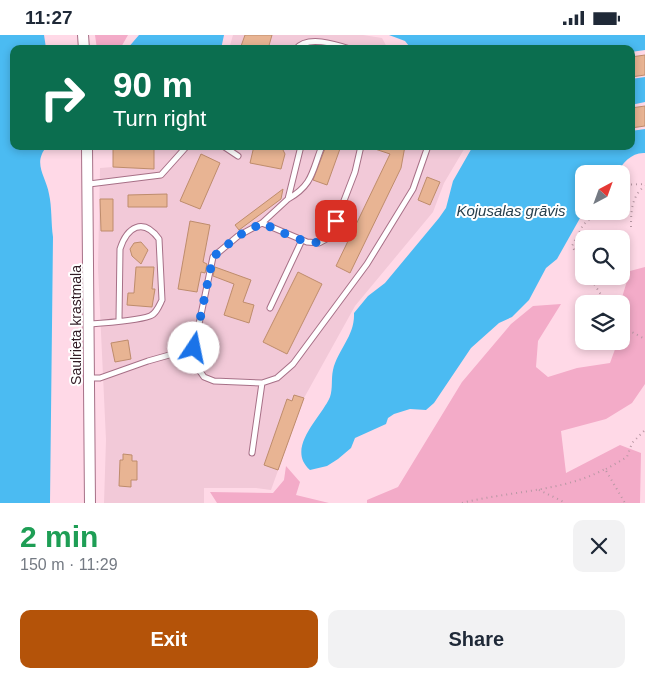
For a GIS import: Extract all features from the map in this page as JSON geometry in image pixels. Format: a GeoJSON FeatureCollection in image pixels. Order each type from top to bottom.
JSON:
{"type":"FeatureCollection","features":[{"type":"Feature","properties":{"kind":"street","name":"Saulrieta krastmala"},"geometry":{"type":"LineString","coordinates":[[87,150],[90,503]]}},
{"type":"Feature","properties":{"kind":"lane"},"geometry":{"type":"LineString","coordinates":[[298,45],[312,40],[329,45]]}},
{"type":"Feature","properties":{"kind":"lane"},"geometry":{"type":"LineString","coordinates":[[88,184],[161,175],[183,150]]}},
{"type":"Feature","properties":{"kind":"lane"},"geometry":{"type":"LineString","coordinates":[[228,150],[238,157]]}},
{"type":"Feature","properties":{"kind":"lane"},"geometry":{"type":"LineString","coordinates":[[288,199],[300,150]]}},
{"type":"Feature","properties":{"kind":"lane"},"geometry":{"type":"LineString","coordinates":[[320,150],[307,184],[302,191],[288,199],[262,223],[238,236],[213,257],[194,348],[197,367],[204,377],[214,381],[262,383],[278,378],[293,364],[367,264],[413,189],[427,150]]}},
{"type":"Feature","properties":{"kind":"lane"},"geometry":{"type":"LineString","coordinates":[[262,223],[302,240],[319,243],[330,237],[355,172],[360,150]]}},
{"type":"Feature","properties":{"kind":"lane"},"geometry":{"type":"LineString","coordinates":[[90,324],[151,316],[162,300],[159,239],[146,227],[138,227],[129,231],[124,237],[120,249],[119,320]]}},
{"type":"Feature","properties":{"kind":"lane"},"geometry":{"type":"LineString","coordinates":[[270,308],[302,240]]}},
{"type":"Feature","properties":{"kind":"lane"},"geometry":{"type":"LineString","coordinates":[[90,378],[100,378],[148,361],[194,348]]}},
{"type":"Feature","properties":{"kind":"lane"},"geometry":{"type":"LineString","coordinates":[[252,453],[262,383]]}},
{"type":"Feature","properties":{"kind":"path"},"geometry":{"type":"LineString","coordinates":[[630,185],[645,185]]}},
{"type":"Feature","properties":{"kind":"path"},"geometry":{"type":"LineString","coordinates":[[631,227],[632,209],[636,197],[645,185]]}},
{"type":"Feature","properties":{"kind":"path"},"geometry":{"type":"LineString","coordinates":[[580,230],[589,220]]}},
{"type":"Feature","properties":{"kind":"path"},"geometry":{"type":"LineString","coordinates":[[575,240],[572,246],[575,251]]}},
{"type":"Feature","properties":{"kind":"path"},"geometry":{"type":"LineString","coordinates":[[630,331],[645,339]]}},
{"type":"Feature","properties":{"kind":"path"},"geometry":{"type":"LineString","coordinates":[[462,503],[491,496],[537,490],[590,477],[627,457],[632,443],[645,430]]}},
{"type":"Feature","properties":{"kind":"path"},"geometry":{"type":"LineString","coordinates":[[605,469],[625,503]]}},
{"type":"Feature","properties":{"kind":"path"},"geometry":{"type":"LineString","coordinates":[[537,490],[566,503]]}},
{"type":"Feature","properties":{"kind":"shaded area"},"geometry":{"type":"Polygon","coordinates":[[[95,35],[128,35],[122,45],[96,45],[95,35]]]}},
{"type":"Feature","properties":{"kind":"shaded area"},"geometry":{"type":"Polygon","coordinates":[[[233,35],[363,35],[382,38],[386,45],[230,45],[233,35]]]}},
{"type":"Feature","properties":{"kind":"shaded area"},"geometry":{"type":"Polygon","coordinates":[[[113,150],[464,150],[444,183],[433,212],[355,306],[304,398],[271,490],[256,488],[204,488],[204,503],[104,503],[106,440],[98,268],[100,168],[113,167],[113,150]]]}},
{"type":"Feature","properties":{"kind":"shaded area"},"geometry":{"type":"Polygon","coordinates":[[[645,267],[645,384],[632,403],[606,419],[561,431],[566,473],[620,445],[641,453],[640,503],[367,503],[367,500],[398,487],[462,382],[511,324],[533,306],[561,304],[538,341],[536,367],[548,377],[577,368],[610,363],[615,350],[630,350],[630,295],[623,295],[626,285],[630,285],[630,271],[645,267]]]}},
{"type":"Feature","properties":{"kind":"shaded area"},"geometry":{"type":"Polygon","coordinates":[[[286,466],[300,482],[296,495],[329,503],[217,503],[210,492],[273,493],[284,480],[286,466]]]}},
{"type":"Feature","properties":{"kind":"water"},"geometry":{"type":"Polygon","coordinates":[[[0,35],[44,35],[46,45],[10,45],[10,150],[44,150],[40,164],[50,199],[53,237],[50,503],[0,503],[0,35]]]}},
{"type":"Feature","properties":{"kind":"water"},"geometry":{"type":"Polygon","coordinates":[[[139,35],[224,35],[222,45],[130,45],[139,35]]]}},
{"type":"Feature","properties":{"kind":"water"},"geometry":{"type":"Polygon","coordinates":[[[389,35],[645,35],[645,50],[635,51],[635,45],[408,45],[405,41],[389,35]]]}},
{"type":"Feature","properties":{"kind":"water"},"geometry":{"type":"Polygon","coordinates":[[[645,77],[645,102],[635,104],[635,78],[645,77]]]}},
{"type":"Feature","properties":{"kind":"water","name":"Kojusalas grāvis"},"geometry":{"type":"Polygon","coordinates":[[[645,129],[645,153],[632,156],[623,165],[575,165],[575,220],[579,220],[557,259],[546,268],[529,300],[512,317],[499,323],[471,348],[434,403],[426,410],[410,409],[394,414],[388,418],[386,424],[355,438],[351,448],[338,459],[327,466],[310,470],[303,461],[301,452],[303,443],[307,433],[330,397],[335,362],[352,329],[354,313],[368,296],[385,283],[439,218],[446,208],[453,181],[471,150],[635,150],[635,130],[645,129]]]}},
{"type":"Feature","properties":{"kind":"building"},"geometry":{"type":"Polygon","coordinates":[[[245,35],[272,35],[269,45],[241,45],[245,35]]]}},
{"type":"Feature","properties":{"kind":"building"},"geometry":{"type":"Polygon","coordinates":[[[645,55],[645,75],[635,76],[635,56],[645,55]]]}},
{"type":"Feature","properties":{"kind":"building"},"geometry":{"type":"Polygon","coordinates":[[[645,106],[645,126],[635,127],[635,107],[645,106]]]}},
{"type":"Feature","properties":{"kind":"building"},"geometry":{"type":"Polygon","coordinates":[[[113,150],[154,150],[154,169],[113,167],[113,150]]]}},
{"type":"Feature","properties":{"kind":"building"},"geometry":{"type":"Polygon","coordinates":[[[253,150],[283,150],[285,154],[281,169],[250,163],[253,150]]]}},
{"type":"Feature","properties":{"kind":"building"},"geometry":{"type":"Polygon","coordinates":[[[324,150],[340,150],[327,185],[313,180],[324,150]]]}},
{"type":"Feature","properties":{"kind":"building"},"geometry":{"type":"Polygon","coordinates":[[[378,150],[404,150],[401,168],[350,273],[336,266],[390,154],[378,150]]]}},
{"type":"Feature","properties":{"kind":"building"},"geometry":{"type":"Polygon","coordinates":[[[201,154],[220,163],[200,209],[180,201],[201,154]]]}},
{"type":"Feature","properties":{"kind":"building"},"geometry":{"type":"Polygon","coordinates":[[[427,177],[440,182],[430,205],[418,200],[427,177]]]}},
{"type":"Feature","properties":{"kind":"building"},"geometry":{"type":"Polygon","coordinates":[[[283,189],[281,199],[239,230],[235,225],[283,189]]]}},
{"type":"Feature","properties":{"kind":"building"},"geometry":{"type":"Polygon","coordinates":[[[167,194],[167,207],[128,207],[128,195],[167,194]]]}},
{"type":"Feature","properties":{"kind":"building"},"geometry":{"type":"Polygon","coordinates":[[[100,199],[113,199],[113,231],[101,231],[100,199]]]}},
{"type":"Feature","properties":{"kind":"building"},"geometry":{"type":"Polygon","coordinates":[[[190,221],[210,225],[203,262],[207,264],[205,273],[201,272],[197,292],[178,289],[190,221]]]}},
{"type":"Feature","properties":{"kind":"building"},"geometry":{"type":"Polygon","coordinates":[[[141,242],[148,250],[141,264],[132,256],[130,249],[134,243],[141,242]]]}},
{"type":"Feature","properties":{"kind":"building"},"geometry":{"type":"Polygon","coordinates":[[[136,267],[154,267],[152,289],[155,289],[152,307],[127,305],[128,293],[134,293],[136,267]]]}},
{"type":"Feature","properties":{"kind":"building"},"geometry":{"type":"Polygon","coordinates":[[[215,267],[251,280],[243,302],[254,305],[249,323],[224,315],[234,284],[213,276],[215,267]]]}},
{"type":"Feature","properties":{"kind":"building"},"geometry":{"type":"Polygon","coordinates":[[[298,272],[322,284],[287,354],[263,342],[298,272]]]}},
{"type":"Feature","properties":{"kind":"building"},"geometry":{"type":"Polygon","coordinates":[[[128,340],[131,359],[115,362],[111,343],[128,340]]]}},
{"type":"Feature","properties":{"kind":"building"},"geometry":{"type":"Polygon","coordinates":[[[294,395],[304,398],[278,470],[264,465],[287,399],[292,401],[294,395]]]}},
{"type":"Feature","properties":{"kind":"building"},"geometry":{"type":"Polygon","coordinates":[[[123,454],[132,455],[132,461],[137,461],[137,480],[131,480],[131,487],[119,486],[120,460],[123,460],[123,454]]]}},
{"type":"Feature","properties":{"kind":"route"},"geometry":{"type":"LineString","coordinates":[[194,348],[213,257],[238,236],[262,223],[307,242],[319,243],[330,237],[336,221]]}}]}
